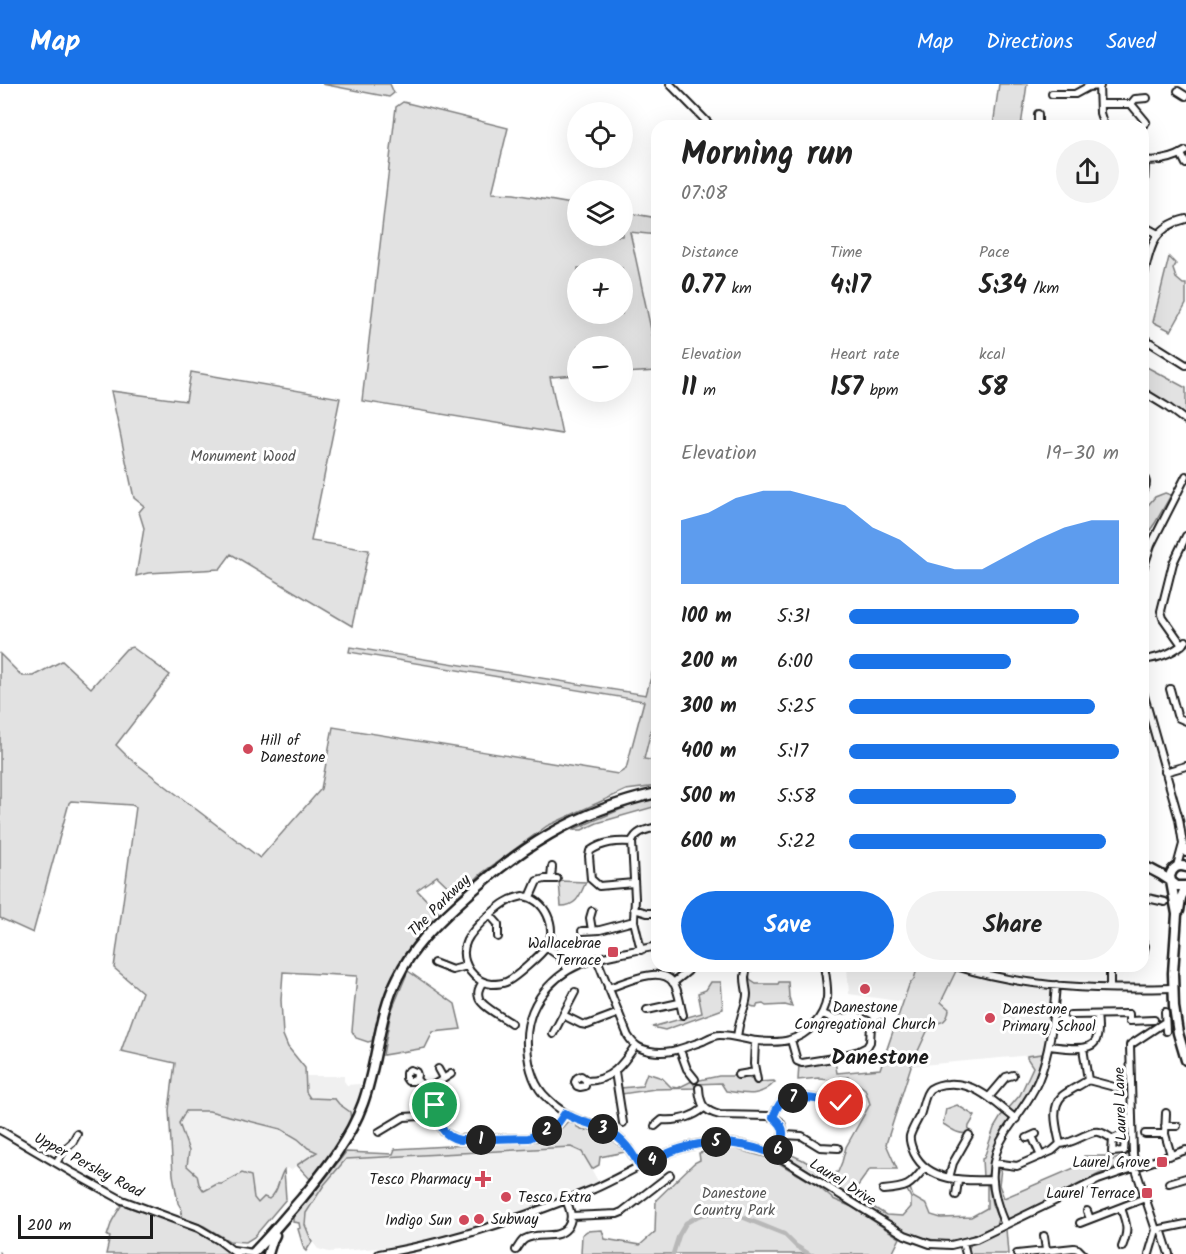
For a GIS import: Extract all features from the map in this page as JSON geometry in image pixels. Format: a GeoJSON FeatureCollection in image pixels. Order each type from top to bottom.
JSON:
{"type":"FeatureCollection","features":[{"type":"Feature","properties":{"kind":"main road","name":"The Parkway"},"geometry":{"type":"LineString","coordinates":[[284,1219],[322,1174],[347,1137],[365,1098],[374,1069],[386,1005],[392,989],[404,965],[422,940],[489,876],[544,836],[585,815],[651,795]]}},
{"type":"Feature","properties":{"kind":"main road"},"geometry":{"type":"LineString","coordinates":[[1149,866],[1180,867]]}},
{"type":"Feature","properties":{"kind":"main road"},"geometry":{"type":"LineString","coordinates":[[1180,867],[1171,873],[1177,914],[1173,988],[1176,1023],[1186,1060]]}},
{"type":"Feature","properties":{"kind":"main road"},"geometry":{"type":"LineString","coordinates":[[1149,868],[1177,886],[1186,886],[1177,914]]}},
{"type":"Feature","properties":{"kind":"main road"},"geometry":{"type":"LineString","coordinates":[[253,1253],[284,1219]]}},
{"type":"Feature","properties":{"kind":"main road"},"geometry":{"type":"LineString","coordinates":[[253,1253],[261,1251],[267,1254],[284,1219]]}},
{"type":"Feature","properties":{"kind":"street"},"geometry":{"type":"LineString","coordinates":[[670,84],[705,120]]}},
{"type":"Feature","properties":{"kind":"street"},"geometry":{"type":"LineString","coordinates":[[1052,94],[1075,94],[1088,87],[1099,85],[1101,120]]}},
{"type":"Feature","properties":{"kind":"street"},"geometry":{"type":"LineString","coordinates":[[1178,91],[1186,96]]}},
{"type":"Feature","properties":{"kind":"street"},"geometry":{"type":"LineString","coordinates":[[1131,104],[1135,99],[1147,98]]}},
{"type":"Feature","properties":{"kind":"street"},"geometry":{"type":"LineString","coordinates":[[1100,104],[1131,104]]}},
{"type":"Feature","properties":{"kind":"street"},"geometry":{"type":"LineString","coordinates":[[1131,104],[1144,120]]}},
{"type":"Feature","properties":{"kind":"street"},"geometry":{"type":"LineString","coordinates":[[1038,114],[1038,120]]}},
{"type":"Feature","properties":{"kind":"street"},"geometry":{"type":"LineString","coordinates":[[1149,160],[1166,159],[1184,153],[1186,164]]}},
{"type":"Feature","properties":{"kind":"street"},"geometry":{"type":"LineString","coordinates":[[1149,250],[1158,234],[1169,224],[1186,219]]}},
{"type":"Feature","properties":{"kind":"street"},"geometry":{"type":"LineString","coordinates":[[1149,229],[1158,234]]}},
{"type":"Feature","properties":{"kind":"street"},"geometry":{"type":"LineString","coordinates":[[1149,342],[1186,365]]}},
{"type":"Feature","properties":{"kind":"street"},"geometry":{"type":"LineString","coordinates":[[1149,396],[1186,421]]}},
{"type":"Feature","properties":{"kind":"street"},"geometry":{"type":"LineString","coordinates":[[1149,542],[1186,476]]}},
{"type":"Feature","properties":{"kind":"street"},"geometry":{"type":"LineString","coordinates":[[1149,659],[1163,656],[1184,643],[1162,618],[1161,611],[1173,563],[1186,536]]}},
{"type":"Feature","properties":{"kind":"street"},"geometry":{"type":"LineString","coordinates":[[1169,693],[1177,715],[1186,721]]}},
{"type":"Feature","properties":{"kind":"street"},"geometry":{"type":"LineString","coordinates":[[1149,713],[1179,819],[1186,853]]}},
{"type":"Feature","properties":{"kind":"street"},"geometry":{"type":"LineString","coordinates":[[1166,772],[1186,766]]}},
{"type":"Feature","properties":{"kind":"street"},"geometry":{"type":"LineString","coordinates":[[641,950],[634,921],[632,842],[634,836],[639,832],[651,829]]}},
{"type":"Feature","properties":{"kind":"street"},"geometry":{"type":"LineString","coordinates":[[632,842],[617,841],[598,846],[590,851],[589,856],[590,875],[594,883],[599,886],[634,883]]}},
{"type":"Feature","properties":{"kind":"street"},"geometry":{"type":"LineString","coordinates":[[1180,867],[1183,844]]}},
{"type":"Feature","properties":{"kind":"street"},"geometry":{"type":"LineString","coordinates":[[530,897],[537,882],[554,879],[552,867]]}},
{"type":"Feature","properties":{"kind":"street"},"geometry":{"type":"LineString","coordinates":[[523,896],[530,897],[543,908],[549,918],[551,928],[546,947],[513,979],[499,984],[482,983],[472,975],[466,966],[464,957],[464,946],[468,938],[473,930],[490,915],[507,900],[523,896]]}},
{"type":"Feature","properties":{"kind":"street"},"geometry":{"type":"LineString","coordinates":[[1149,898],[1164,902]]}},
{"type":"Feature","properties":{"kind":"street"},"geometry":{"type":"LineString","coordinates":[[634,909],[651,913]]}},
{"type":"Feature","properties":{"kind":"street"},"geometry":{"type":"LineString","coordinates":[[591,911],[592,930]]}},
{"type":"Feature","properties":{"kind":"street"},"geometry":{"type":"LineString","coordinates":[[490,915],[498,924],[498,937]]}},
{"type":"Feature","properties":{"kind":"street"},"geometry":{"type":"LineString","coordinates":[[582,931],[609,928],[634,921]]}},
{"type":"Feature","properties":{"kind":"street"},"geometry":{"type":"LineString","coordinates":[[546,947],[559,956],[568,970]]}},
{"type":"Feature","properties":{"kind":"street"},"geometry":{"type":"LineString","coordinates":[[640,1167],[622,1140],[614,1134],[565,1113],[545,1097],[529,1063],[526,1038],[530,1018],[537,1001],[559,975],[580,963],[651,948]]}},
{"type":"Feature","properties":{"kind":"street"},"geometry":{"type":"LineString","coordinates":[[597,959],[628,1036],[635,1046],[666,1053],[680,1050],[716,1035],[755,1041],[791,1040],[815,1024],[823,1014],[827,997],[825,972]]}},
{"type":"Feature","properties":{"kind":"street"},"geometry":{"type":"LineString","coordinates":[[434,963],[452,970],[466,966]]}},
{"type":"Feature","properties":{"kind":"street"},"geometry":{"type":"LineString","coordinates":[[674,983],[687,972]]}},
{"type":"Feature","properties":{"kind":"street"},"geometry":{"type":"LineString","coordinates":[[736,1037],[742,1012],[746,1006],[745,972]]}},
{"type":"Feature","properties":{"kind":"street"},"geometry":{"type":"LineString","coordinates":[[980,972],[1056,985],[1173,988]]}},
{"type":"Feature","properties":{"kind":"street"},"geometry":{"type":"LineString","coordinates":[[1110,972],[1110,988]]}},
{"type":"Feature","properties":{"kind":"street"},"geometry":{"type":"LineString","coordinates":[[608,988],[651,974],[662,975],[674,983],[682,1015]]}},
{"type":"Feature","properties":{"kind":"street"},"geometry":{"type":"LineString","coordinates":[[482,983],[478,996],[481,1002],[510,1022],[504,1028]]}},
{"type":"Feature","properties":{"kind":"street"},"geometry":{"type":"LineString","coordinates":[[1005,1225],[996,1206],[992,1180],[994,1163],[1006,1133],[1030,1098],[1050,1046],[1056,985]]}},
{"type":"Feature","properties":{"kind":"street"},"geometry":{"type":"LineString","coordinates":[[563,1032],[554,1031],[575,992]]}},
{"type":"Feature","properties":{"kind":"street"},"geometry":{"type":"LineString","coordinates":[[647,1010],[660,1011],[680,1003]]}},
{"type":"Feature","properties":{"kind":"street"},"geometry":{"type":"LineString","coordinates":[[1165,1012],[1166,1031]]}},
{"type":"Feature","properties":{"kind":"street"},"geometry":{"type":"LineString","coordinates":[[562,1015],[587,1025],[619,1013]]}},
{"type":"Feature","properties":{"kind":"street"},"geometry":{"type":"LineString","coordinates":[[791,1040],[794,1053],[798,1061],[802,1063],[833,1058],[867,1047],[870,1042],[871,1026],[868,1021],[857,1016],[834,1019],[823,1014]]}},
{"type":"Feature","properties":{"kind":"street"},"geometry":{"type":"LineString","coordinates":[[1070,1015],[1129,1014],[1129,1020],[1154,1020]]}},
{"type":"Feature","properties":{"kind":"street"},"geometry":{"type":"LineString","coordinates":[[1050,1046],[1070,1048],[1091,1046],[1097,1038],[1097,1015]]}},
{"type":"Feature","properties":{"kind":"street","name":"Laurel Lane"},"geometry":{"type":"LineString","coordinates":[[1134,1167],[1130,1045],[1165,1022]]}},
{"type":"Feature","properties":{"kind":"street"},"geometry":{"type":"LineString","coordinates":[[871,1026],[882,1023]]}},
{"type":"Feature","properties":{"kind":"street"},"geometry":{"type":"LineString","coordinates":[[755,1041],[757,1080]]}},
{"type":"Feature","properties":{"kind":"street"},"geometry":{"type":"LineString","coordinates":[[586,1082],[593,1082],[615,1072],[635,1046]]}},
{"type":"Feature","properties":{"kind":"street"},"geometry":{"type":"LineString","coordinates":[[1083,1048],[1088,1080]]}},
{"type":"Feature","properties":{"kind":"street"},"geometry":{"type":"LineString","coordinates":[[680,1050],[693,1073]]}},
{"type":"Feature","properties":{"kind":"street"},"geometry":{"type":"LineString","coordinates":[[438,1069],[443,1078]]}},
{"type":"Feature","properties":{"kind":"street"},"geometry":{"type":"LineString","coordinates":[[615,1072],[623,1123]]}},
{"type":"Feature","properties":{"kind":"street"},"geometry":{"type":"LineString","coordinates":[[738,1075],[755,1072]]}},
{"type":"Feature","properties":{"kind":"street"},"geometry":{"type":"LineString","coordinates":[[426,1090],[451,1074]]}},
{"type":"Feature","properties":{"kind":"street"},"geometry":{"type":"LineString","coordinates":[[989,1097],[1006,1077],[1013,1075]]}},
{"type":"Feature","properties":{"kind":"street"},"geometry":{"type":"LineString","coordinates":[[416,1079],[435,1105],[444,1132],[452,1138],[464,1140],[529,1138],[556,1126],[565,1113]]}},
{"type":"Feature","properties":{"kind":"street"},"geometry":{"type":"LineString","coordinates":[[1060,1144],[1056,1107],[1062,1096],[1088,1080],[1122,1089]]}},
{"type":"Feature","properties":{"kind":"street"},"geometry":{"type":"LineString","coordinates":[[992,1180],[958,1180],[937,1174],[918,1161],[911,1148],[910,1135],[927,1094],[941,1085],[966,1085],[978,1090],[1016,1119]]}},
{"type":"Feature","properties":{"kind":"street"},"geometry":{"type":"LineString","coordinates":[[699,1088],[699,1097],[704,1108],[720,1115],[773,1117],[782,1125],[784,1135],[776,1155]]}},
{"type":"Feature","properties":{"kind":"street"},"geometry":{"type":"LineString","coordinates":[[832,1094],[832,1102]]}},
{"type":"Feature","properties":{"kind":"street"},"geometry":{"type":"LineString","coordinates":[[773,1117],[781,1101],[789,1098],[841,1103]]}},
{"type":"Feature","properties":{"kind":"street"},"geometry":{"type":"LineString","coordinates":[[655,1126],[662,1120],[687,1118],[704,1108]]}},
{"type":"Feature","properties":{"kind":"street"},"geometry":{"type":"LineString","coordinates":[[660,1112],[662,1120]]}},
{"type":"Feature","properties":{"kind":"street"},"geometry":{"type":"LineString","coordinates":[[1166,1113],[1165,1134],[1171,1155]]}},
{"type":"Feature","properties":{"kind":"street"},"geometry":{"type":"LineString","coordinates":[[380,1132],[404,1118],[437,1115]]}},
{"type":"Feature","properties":{"kind":"street"},"geometry":{"type":"LineString","coordinates":[[385,1119],[390,1126]]}},
{"type":"Feature","properties":{"kind":"street"},"geometry":{"type":"LineString","coordinates":[[1166,1126],[1178,1126]]}},
{"type":"Feature","properties":{"kind":"street","name":"Upper Persley Road"},"geometry":{"type":"LineString","coordinates":[[0,1130],[122,1200],[198,1228],[235,1252],[253,1253]]}},
{"type":"Feature","properties":{"kind":"street"},"geometry":{"type":"LineString","coordinates":[[994,1163],[1017,1166],[1052,1151],[1060,1144],[1068,1144],[1094,1132],[1100,1132],[1113,1139]]}},
{"type":"Feature","properties":{"kind":"street"},"geometry":{"type":"LineString","coordinates":[[56,1163],[77,1134]]}},
{"type":"Feature","properties":{"kind":"street"},"geometry":{"type":"LineString","coordinates":[[1145,1134],[1165,1134]]}},
{"type":"Feature","properties":{"kind":"street"},"geometry":{"type":"LineString","coordinates":[[784,1135],[802,1136],[820,1147],[838,1148]]}},
{"type":"Feature","properties":{"kind":"street"},"geometry":{"type":"LineString","coordinates":[[949,1178],[953,1163],[967,1138],[959,1136]]}},
{"type":"Feature","properties":{"kind":"street"},"geometry":{"type":"LineString","coordinates":[[1032,1136],[1041,1156]]}},
{"type":"Feature","properties":{"kind":"street"},"geometry":{"type":"LineString","coordinates":[[829,1139],[829,1147]]}},
{"type":"Feature","properties":{"kind":"street","name":"Laurel Drive"},"geometry":{"type":"LineString","coordinates":[[379,1254],[410,1249],[505,1222],[566,1200],[678,1149],[700,1144],[730,1142],[752,1146],[776,1155],[905,1235],[930,1244],[951,1245],[976,1239],[1098,1180],[1186,1150]]}},
{"type":"Feature","properties":{"kind":"street"},"geometry":{"type":"LineString","coordinates":[[883,1190],[903,1188],[911,1184],[925,1167]]}},
{"type":"Feature","properties":{"kind":"street"},"geometry":{"type":"LineString","coordinates":[[1134,1167],[1169,1254]]}},
{"type":"Feature","properties":{"kind":"street"},"geometry":{"type":"LineString","coordinates":[[571,1216],[622,1212],[670,1175]]}},
{"type":"Feature","properties":{"kind":"street"},"geometry":{"type":"LineString","coordinates":[[1169,1183],[1186,1178]]}},
{"type":"Feature","properties":{"kind":"street"},"geometry":{"type":"LineString","coordinates":[[956,1195],[958,1180]]}},
{"type":"Feature","properties":{"kind":"street"},"geometry":{"type":"LineString","coordinates":[[891,1189],[891,1197]]}},
{"type":"Feature","properties":{"kind":"street"},"geometry":{"type":"LineString","coordinates":[[1080,1223],[1145,1198]]}},
{"type":"Feature","properties":{"kind":"street"},"geometry":{"type":"LineString","coordinates":[[516,1250],[525,1239],[532,1236],[560,1233],[566,1229],[571,1216],[566,1200]]}},
{"type":"Feature","properties":{"kind":"street"},"geometry":{"type":"LineString","coordinates":[[1121,1208],[1127,1225],[1127,1234],[1122,1247]]}},
{"type":"Feature","properties":{"kind":"street"},"geometry":{"type":"LineString","coordinates":[[1087,1210],[1090,1219]]}},
{"type":"Feature","properties":{"kind":"street"},"geometry":{"type":"LineString","coordinates":[[1158,1230],[1186,1224]]}},
{"type":"Feature","properties":{"kind":"street"},"geometry":{"type":"LineString","coordinates":[[1149,1254],[1158,1230]]}},
{"type":"Feature","properties":{"kind":"street"},"geometry":{"type":"LineString","coordinates":[[1119,1232],[1127,1234]]}},
{"type":"Feature","properties":{"kind":"street"},"geometry":{"type":"LineString","coordinates":[[1044,1236],[1046,1250]]}},
{"type":"Feature","properties":{"kind":"street"},"geometry":{"type":"LineString","coordinates":[[963,1243],[966,1254]]}},
{"type":"Feature","properties":{"kind":"street"},"geometry":{"type":"LineString","coordinates":[[1017,1254],[1074,1248],[1083,1254]]}},
{"type":"Feature","properties":{"kind":"shaded area"},"geometry":{"type":"Polygon","coordinates":[[[847,972],[916,972],[904,1002],[849,994],[847,972]]]}},
{"type":"Feature","properties":{"kind":"shaded area","name":"Danestone Primary School"},"geometry":{"type":"Polygon","coordinates":[[[956,972],[1051,990],[1044,1039],[1046,1046],[1043,1054],[911,1066],[956,972]]]}},
{"type":"Feature","properties":{"kind":"shaded area"},"geometry":{"type":"Polygon","coordinates":[[[305,1076],[344,1076],[347,1085],[363,1086],[351,1116],[350,1112],[335,1099],[310,1098],[306,1092],[305,1076]]]}},
{"type":"Feature","properties":{"kind":"shaded area"},"geometry":{"type":"Polygon","coordinates":[[[186,1111],[209,1111],[281,1129],[317,1152],[291,1170],[286,1169],[282,1173],[273,1196],[258,1204],[254,1198],[251,1176],[242,1173],[204,1191],[197,1175],[186,1166],[189,1151],[179,1122],[186,1111]]]}},
{"type":"Feature","properties":{"kind":"shaded area"},"geometry":{"type":"Polygon","coordinates":[[[571,1147],[582,1152],[599,1183],[499,1222],[401,1246],[329,1252],[318,1249],[311,1240],[305,1225],[306,1213],[324,1185],[346,1159],[571,1147]]]}},
{"type":"Feature","properties":{"kind":"green space"},"geometry":{"type":"Polygon","coordinates":[[[322,84],[390,84],[394,93],[389,97],[322,84]]]}},
{"type":"Feature","properties":{"kind":"green space"},"geometry":{"type":"Polygon","coordinates":[[[999,84],[1027,84],[1022,120],[994,120],[999,84]]]}},
{"type":"Feature","properties":{"kind":"green space"},"geometry":{"type":"Polygon","coordinates":[[[403,102],[508,128],[492,193],[514,194],[567,203],[567,246],[633,246],[651,329],[651,371],[633,372],[633,336],[567,336],[567,376],[550,377],[562,434],[362,401],[396,107],[403,102]]]}},
{"type":"Feature","properties":{"kind":"green space"},"geometry":{"type":"Polygon","coordinates":[[[633,214],[651,217],[651,234],[633,232],[633,214]]]}},
{"type":"Feature","properties":{"kind":"green space"},"geometry":{"type":"Polygon","coordinates":[[[1169,257],[1176,264],[1173,269],[1176,278],[1186,284],[1186,304],[1171,331],[1153,322],[1169,257]]]}},
{"type":"Feature","properties":{"kind":"green space"},"geometry":{"type":"Polygon","coordinates":[[[1149,368],[1186,388],[1186,417],[1149,394],[1149,368]]]}},
{"type":"Feature","properties":{"kind":"green space","name":"Monument Wood"},"geometry":{"type":"Polygon","coordinates":[[[191,372],[340,398],[311,541],[369,550],[352,626],[231,554],[220,569],[148,573],[136,576],[144,528],[139,512],[144,506],[134,498],[111,391],[186,401],[191,372]]]}},
{"type":"Feature","properties":{"kind":"green space"},"geometry":{"type":"Polygon","coordinates":[[[1165,493],[1171,495],[1149,532],[1149,504],[1155,497],[1165,493]]]}},
{"type":"Feature","properties":{"kind":"green space"},"geometry":{"type":"Polygon","coordinates":[[[132,647],[170,675],[116,745],[129,758],[260,858],[321,789],[333,727],[618,774],[626,769],[644,701],[349,652],[350,647],[646,695],[651,677],[651,731],[644,759],[651,760],[651,787],[626,790],[547,826],[482,873],[458,896],[437,876],[417,890],[441,915],[432,922],[408,951],[394,974],[385,995],[372,1041],[356,1038],[352,1031],[357,976],[283,972],[281,1000],[283,1035],[288,1047],[305,1068],[306,1092],[310,1098],[335,1099],[350,1112],[351,1121],[328,1159],[310,1179],[297,1165],[317,1152],[281,1129],[209,1111],[186,1111],[179,1123],[189,1151],[187,1166],[197,1175],[204,1191],[242,1173],[251,1176],[254,1198],[258,1203],[264,1197],[269,1199],[272,1196],[284,1170],[286,1199],[254,1237],[246,1242],[229,1241],[204,1226],[181,1218],[182,1210],[178,1203],[173,1175],[169,1110],[175,1063],[121,1051],[142,992],[114,968],[136,807],[71,801],[33,933],[0,918],[0,654],[22,676],[33,676],[62,661],[91,688],[126,649],[132,647]]]}},
{"type":"Feature","properties":{"kind":"green space"},"geometry":{"type":"Polygon","coordinates":[[[651,799],[651,808],[597,823],[582,830],[572,830],[638,802],[651,799]]]}},
{"type":"Feature","properties":{"kind":"green space"},"geometry":{"type":"Polygon","coordinates":[[[559,881],[586,882],[574,902],[561,906],[559,881]]]}},
{"type":"Feature","properties":{"kind":"green space"},"geometry":{"type":"Polygon","coordinates":[[[408,971],[455,1004],[461,1029],[433,1032],[425,1048],[383,1055],[391,1012],[408,971]]]}},
{"type":"Feature","properties":{"kind":"green space"},"geometry":{"type":"Polygon","coordinates":[[[749,972],[750,980],[756,984],[788,982],[792,1007],[763,1004],[757,1007],[751,1006],[746,994],[749,972]]]}},
{"type":"Feature","properties":{"kind":"green space"},"geometry":{"type":"Polygon","coordinates":[[[916,972],[956,972],[941,1002],[949,1009],[947,1016],[944,1021],[931,1023],[911,1066],[886,1144],[897,1169],[870,1169],[857,1187],[857,1197],[886,1215],[903,1216],[911,1207],[911,1198],[907,1190],[910,1188],[913,1197],[927,1205],[931,1215],[941,1218],[971,1217],[987,1208],[987,1184],[998,1219],[996,1225],[972,1236],[951,1241],[929,1239],[904,1231],[783,1154],[781,1150],[831,1177],[838,1172],[846,1147],[870,1104],[865,1089],[849,1077],[840,1077],[831,1088],[831,1080],[819,1078],[798,1080],[799,1064],[835,1061],[837,1073],[880,1069],[909,985],[916,972]]]}},
{"type":"Feature","properties":{"kind":"green space"},"geometry":{"type":"Polygon","coordinates":[[[711,982],[721,982],[723,1009],[665,1030],[652,1027],[702,1013],[698,993],[706,990],[711,982]]]}},
{"type":"Feature","properties":{"kind":"green space"},"geometry":{"type":"Polygon","coordinates":[[[1043,1054],[1029,1091],[1017,1111],[1013,1112],[1008,1109],[1020,1095],[1033,1067],[1027,1056],[1043,1054]]]}},
{"type":"Feature","properties":{"kind":"green space"},"geometry":{"type":"Polygon","coordinates":[[[647,1073],[662,1078],[671,1087],[678,1088],[692,1081],[696,1088],[655,1089],[622,1094],[621,1088],[642,1086],[647,1073]]]}},
{"type":"Feature","properties":{"kind":"green space"},"geometry":{"type":"Polygon","coordinates":[[[719,1076],[739,1076],[756,1082],[775,1082],[764,1091],[746,1094],[726,1091],[721,1083],[696,1084],[695,1081],[719,1076]]]}},
{"type":"Feature","properties":{"kind":"green space"},"geometry":{"type":"Polygon","coordinates":[[[957,1105],[975,1116],[968,1133],[958,1132],[943,1124],[946,1109],[957,1105]]]}},
{"type":"Feature","properties":{"kind":"green space"},"geometry":{"type":"Polygon","coordinates":[[[1003,1113],[1009,1122],[997,1142],[988,1175],[983,1177],[982,1159],[994,1128],[1003,1113]]]}},
{"type":"Feature","properties":{"kind":"green space"},"geometry":{"type":"Polygon","coordinates":[[[568,1121],[586,1131],[588,1129],[599,1133],[625,1152],[600,1157],[599,1165],[592,1169],[582,1152],[571,1147],[346,1159],[324,1185],[306,1213],[305,1225],[312,1242],[306,1251],[304,1249],[298,1229],[300,1228],[299,1223],[293,1222],[293,1215],[346,1152],[393,1154],[395,1149],[537,1141],[554,1134],[568,1121]]]}},
{"type":"Feature","properties":{"kind":"green space","name":"Danestone Country Park"},"geometry":{"type":"Polygon","coordinates":[[[729,1147],[772,1159],[816,1185],[833,1199],[852,1207],[900,1238],[892,1254],[581,1254],[582,1235],[587,1231],[602,1230],[605,1239],[640,1245],[655,1232],[656,1200],[694,1163],[700,1160],[699,1153],[729,1147]]]}},
{"type":"Feature","properties":{"kind":"green space"},"geometry":{"type":"Polygon","coordinates":[[[1130,1154],[1132,1162],[1099,1174],[1010,1219],[1004,1217],[995,1184],[997,1172],[1001,1168],[999,1185],[1004,1198],[1084,1163],[1084,1156],[1109,1156],[1110,1161],[1130,1154]]]}},
{"type":"Feature","properties":{"kind":"green space"},"geometry":{"type":"Polygon","coordinates":[[[122,1204],[194,1230],[213,1240],[230,1254],[106,1254],[110,1237],[107,1236],[112,1221],[122,1204]]]}},
{"type":"Feature","properties":{"kind":"green space"},"geometry":{"type":"Polygon","coordinates":[[[1006,1229],[1008,1254],[970,1254],[968,1250],[971,1244],[1006,1229]]]}},
{"type":"Feature","properties":{"kind":"waterway"},"geometry":{"type":"LineString","coordinates":[[673,1254],[679,1235],[686,1223],[709,1213],[742,1217],[784,1234],[796,1246],[809,1254]]}},
{"type":"Feature","properties":{"kind":"place","name":"Hill of Danestone"},"geometry":{"type":"Point","coordinates":[248,749]}},
{"type":"Feature","properties":{"kind":"place","name":"Wallacebrae Terrace"},"geometry":{"type":"Point","coordinates":[613,952]}},
{"type":"Feature","properties":{"kind":"place","name":"Danestone Congregational Church"},"geometry":{"type":"Point","coordinates":[865,989]}},
{"type":"Feature","properties":{"kind":"place","name":"Danestone Primary School"},"geometry":{"type":"Point","coordinates":[990,1018]}},
{"type":"Feature","properties":{"kind":"place","name":"Laurel Grove"},"geometry":{"type":"Point","coordinates":[1162,1162]}},
{"type":"Feature","properties":{"kind":"place","name":"Tesco Pharmacy"},"geometry":{"type":"Point","coordinates":[483,1179]}},
{"type":"Feature","properties":{"kind":"place","name":"Laurel Terrace"},"geometry":{"type":"Point","coordinates":[1147,1193]}},
{"type":"Feature","properties":{"kind":"place","name":"Tesco Extra"},"geometry":{"type":"Point","coordinates":[506,1197]}},
{"type":"Feature","properties":{"kind":"place","name":"Subway"},"geometry":{"type":"Point","coordinates":[479,1219]}},
{"type":"Feature","properties":{"kind":"place","name":"Indigo Sun"},"geometry":{"type":"Point","coordinates":[464,1220]}},
{"type":"Feature","properties":{"kind":"district","name":"Danestone"},"geometry":{"type":"Point","coordinates":[880,1057]}},
{"type":"Feature","properties":{"kind":"route"},"geometry":{"type":"LineString","coordinates":[[435,1105],[444,1132],[460,1140],[529,1138],[556,1126],[565,1113],[614,1134],[622,1140],[640,1167],[678,1149],[715,1142],[752,1146],[776,1155],[784,1135],[782,1125],[773,1117],[781,1101],[797,1097],[841,1103]]}}]}
